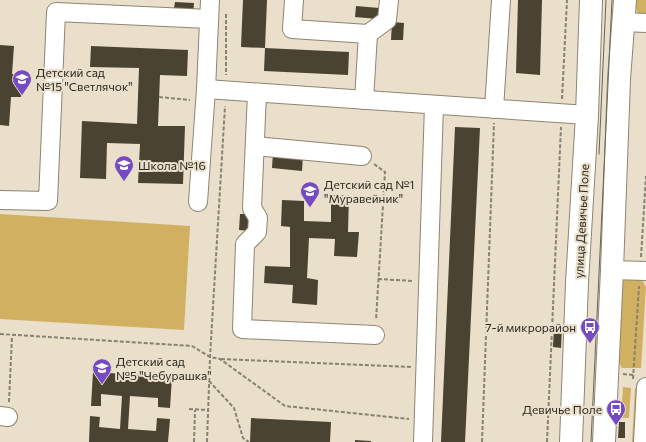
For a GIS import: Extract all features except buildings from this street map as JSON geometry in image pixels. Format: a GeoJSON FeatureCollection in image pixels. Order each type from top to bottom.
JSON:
{"type":"FeatureCollection","features":[{"type":"Feature","properties":{"kind":"main road","name":"улица Девичье Поле"},"geometry":{"type":"LineString","coordinates":[[570,442],[592,0]]}},
{"type":"Feature","properties":{"kind":"main road"},"geometry":{"type":"LineString","coordinates":[[604,442],[624,0]]}},
{"type":"Feature","properties":{"kind":"street"},"geometry":{"type":"LineString","coordinates":[[198,202],[210,0]]}},
{"type":"Feature","properties":{"kind":"street"},"geometry":{"type":"LineString","coordinates":[[294,0],[292,30],[368,34],[387,20],[389,0]]}},
{"type":"Feature","properties":{"kind":"street"},"geometry":{"type":"LineString","coordinates":[[494,109],[500,0]]}},
{"type":"Feature","properties":{"kind":"street"},"geometry":{"type":"LineString","coordinates":[[0,200],[48,200],[56,12],[209,19]]}},
{"type":"Feature","properties":{"kind":"street"},"geometry":{"type":"LineString","coordinates":[[624,22],[646,23]]}},
{"type":"Feature","properties":{"kind":"street"},"geometry":{"type":"LineString","coordinates":[[364,100],[368,34]]}},
{"type":"Feature","properties":{"kind":"street"},"geometry":{"type":"LineString","coordinates":[[205,96],[226,91],[587,115]]}},
{"type":"Feature","properties":{"kind":"street"},"geometry":{"type":"LineString","coordinates":[[257,93],[252,208],[258,218],[257,232],[245,244],[242,329],[375,335]]}},
{"type":"Feature","properties":{"kind":"street"},"geometry":{"type":"LineString","coordinates":[[423,442],[434,105]]}},
{"type":"Feature","properties":{"kind":"street"},"geometry":{"type":"LineString","coordinates":[[255,146],[362,156]]}},
{"type":"Feature","properties":{"kind":"street"},"geometry":{"type":"LineString","coordinates":[[612,270],[643,271]]}},
{"type":"Feature","properties":{"kind":"street"},"geometry":{"type":"LineString","coordinates":[[639,385],[643,442]]}},
{"type":"Feature","properties":{"kind":"path"},"geometry":{"type":"LineString","coordinates":[[547,442],[567,0]]}},
{"type":"Feature","properties":{"kind":"path"},"geometry":{"type":"LineString","coordinates":[[206,442],[226,91],[226,8]]}},
{"type":"Feature","properties":{"kind":"path"},"geometry":{"type":"LineString","coordinates":[[159,97],[205,96]]}},
{"type":"Feature","properties":{"kind":"path"},"geometry":{"type":"LineString","coordinates":[[482,442],[494,109]]}},
{"type":"Feature","properties":{"kind":"path"},"geometry":{"type":"LineString","coordinates":[[362,156],[385,172],[375,335]]}},
{"type":"Feature","properties":{"kind":"path"},"geometry":{"type":"LineString","coordinates":[[639,385],[646,176]]}},
{"type":"Feature","properties":{"kind":"path"},"geometry":{"type":"LineString","coordinates":[[378,279],[428,282]]}},
{"type":"Feature","properties":{"kind":"path"},"geometry":{"type":"LineString","coordinates":[[0,334],[12,336],[192,346],[210,357],[220,359],[426,368]]}},
{"type":"Feature","properties":{"kind":"path"},"geometry":{"type":"LineString","coordinates":[[4,416],[12,336]]}},
{"type":"Feature","properties":{"kind":"path"},"geometry":{"type":"LineString","coordinates":[[220,359],[285,406],[424,421]]}},
{"type":"Feature","properties":{"kind":"path"},"geometry":{"type":"LineString","coordinates":[[209,381],[234,408],[244,438],[249,442]]}},
{"type":"Feature","properties":{"kind":"path"},"geometry":{"type":"LineString","coordinates":[[189,409],[208,410]]}},
{"type":"Feature","properties":{"kind":"path"},"geometry":{"type":"LineString","coordinates":[[194,442],[195,410]]}},
{"type":"Feature","properties":{"kind":"shaded area"},"geometry":{"type":"Polygon","coordinates":[[[636,0],[646,0],[646,15],[638,14],[636,0]]]}},
{"type":"Feature","properties":{"kind":"shaded area"},"geometry":{"type":"Polygon","coordinates":[[[0,214],[190,226],[184,330],[0,319],[0,214]]]}},
{"type":"Feature","properties":{"kind":"shaded area"},"geometry":{"type":"Polygon","coordinates":[[[632,276],[642,280],[646,287],[641,368],[622,368],[614,354],[622,279],[632,276]]]}},
{"type":"Feature","properties":{"kind":"shaded area"},"geometry":{"type":"Polygon","coordinates":[[[623,387],[631,388],[629,418],[621,418],[623,387]]]}},
{"type":"Feature","properties":{"kind":"shaded area"},"geometry":{"type":"Polygon","coordinates":[[[635,388],[640,388],[638,442],[632,442],[635,388]]]}},
{"type":"Feature","properties":{"kind":"tram line"},"geometry":{"type":"LineString","coordinates":[[599,154],[606,0]]}},
{"type":"Feature","properties":{"kind":"tram line"},"geometry":{"type":"LineString","coordinates":[[591,442],[612,0]]}},
{"type":"Feature","properties":{"kind":"place","name":"Детский сад №15 \"Светлячок\""},"geometry":{"type":"Point","coordinates":[22,96]}},
{"type":"Feature","properties":{"kind":"place","name":"Школа №16"},"geometry":{"type":"Point","coordinates":[124,182]}},
{"type":"Feature","properties":{"kind":"place","name":"Детский сад №1 \"Муравейник\""},"geometry":{"type":"Point","coordinates":[310,208]}},
{"type":"Feature","properties":{"kind":"place","name":"7-й микрорайон"},"geometry":{"type":"Point","coordinates":[590,344]}},
{"type":"Feature","properties":{"kind":"place","name":"Детский сад №5 \"Чебурашка\""},"geometry":{"type":"Point","coordinates":[102,385]}},
{"type":"Feature","properties":{"kind":"place","name":"Девичье Поле"},"geometry":{"type":"Point","coordinates":[616,426]}}]}
